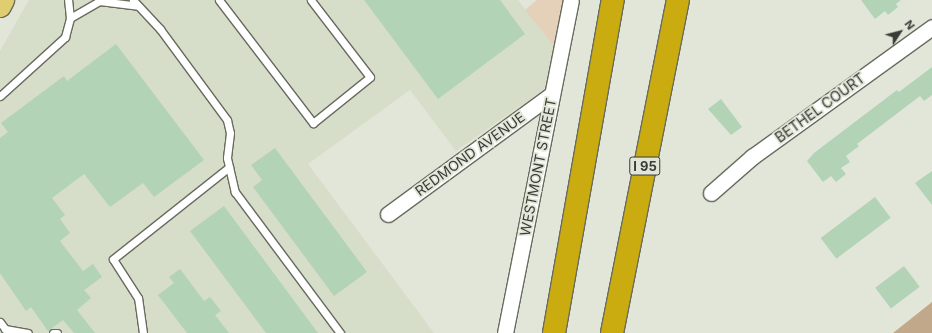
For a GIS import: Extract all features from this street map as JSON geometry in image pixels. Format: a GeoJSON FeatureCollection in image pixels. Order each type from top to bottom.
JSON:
{"type":"FeatureCollection","features":[{"type":"Feature","properties":{"kind":"highway"},"geometry":{"type":"LineString","coordinates":[[554,333],[613,0]]}},
{"type":"Feature","properties":{"kind":"highway","name":"I 95"},"geometry":{"type":"LineString","coordinates":[[612,333],[678,0]]}},
{"type":"Feature","properties":{"kind":"main road"},"geometry":{"type":"LineString","coordinates":[[0,6],[3,0]]}},
{"type":"Feature","properties":{"kind":"street","name":"WESTMONT STREET"},"geometry":{"type":"LineString","coordinates":[[505,333],[571,0]]}},
{"type":"Feature","properties":{"kind":"street","name":"BETHEL COURT"},"geometry":{"type":"LineString","coordinates":[[711,193],[752,157],[932,27]]}},
{"type":"Feature","properties":{"kind":"street","name":"REDMOND AVENUE"},"geometry":{"type":"LineString","coordinates":[[388,214],[552,94]]}},
{"type":"Feature","properties":{"kind":"lane"},"geometry":{"type":"LineString","coordinates":[[0,96],[65,37],[70,18],[68,0]]}},
{"type":"Feature","properties":{"kind":"lane"},"geometry":{"type":"LineString","coordinates":[[70,18],[99,0],[138,6]]}},
{"type":"Feature","properties":{"kind":"lane"},"geometry":{"type":"LineString","coordinates":[[133,0],[160,28],[227,120],[230,133],[229,167],[235,192],[340,333]]}},
{"type":"Feature","properties":{"kind":"lane"},"geometry":{"type":"LineString","coordinates":[[219,0],[313,123],[370,77],[311,0]]}},
{"type":"Feature","properties":{"kind":"lane"},"geometry":{"type":"LineString","coordinates":[[143,333],[138,298],[114,259],[229,167]]}},
{"type":"Feature","properties":{"kind":"lane"},"geometry":{"type":"LineString","coordinates":[[0,322],[5,329],[28,333]]}},
{"type":"Feature","properties":{"kind":"shaded area"},"geometry":{"type":"Polygon","coordinates":[[[29,0],[518,0],[554,46],[547,87],[456,151],[410,90],[308,164],[434,333],[0,333],[0,51],[29,0]]]}},
{"type":"Feature","properties":{"kind":"shaded area"},"geometry":{"type":"Polygon","coordinates":[[[537,0],[564,0],[554,46],[525,10],[537,0]]]}},
{"type":"Feature","properties":{"kind":"shaded area"},"geometry":{"type":"Polygon","coordinates":[[[932,302],[932,333],[893,333],[932,302]]]}},
{"type":"Feature","properties":{"kind":"building"},"geometry":{"type":"Polygon","coordinates":[[[364,0],[500,0],[525,34],[438,99],[364,0]]]}},
{"type":"Feature","properties":{"kind":"building"},"geometry":{"type":"Polygon","coordinates":[[[861,0],[901,0],[896,4],[898,7],[888,15],[885,11],[875,19],[861,0]]]}},
{"type":"Feature","properties":{"kind":"building"},"geometry":{"type":"Polygon","coordinates":[[[116,44],[204,160],[154,197],[143,183],[110,207],[84,174],[52,198],[65,215],[60,219],[70,233],[60,241],[83,271],[93,264],[102,277],[84,290],[91,298],[77,310],[95,333],[74,333],[63,320],[48,331],[31,307],[26,311],[0,273],[0,138],[8,132],[1,123],[64,76],[67,81],[116,44]]]}},
{"type":"Feature","properties":{"kind":"building"},"geometry":{"type":"Polygon","coordinates":[[[932,67],[932,95],[924,101],[920,96],[857,144],[859,146],[846,156],[850,162],[841,168],[846,174],[836,182],[831,176],[823,182],[807,161],[814,153],[897,90],[899,92],[932,67]]]}},
{"type":"Feature","properties":{"kind":"building"},"geometry":{"type":"Polygon","coordinates":[[[721,99],[742,127],[731,135],[708,109],[721,99]]]}},
{"type":"Feature","properties":{"kind":"building"},"geometry":{"type":"Polygon","coordinates":[[[275,148],[367,272],[334,296],[253,187],[262,180],[251,165],[275,148]]]}},
{"type":"Feature","properties":{"kind":"building"},"geometry":{"type":"Polygon","coordinates":[[[932,171],[932,205],[915,183],[932,171]]]}},
{"type":"Feature","properties":{"kind":"building"},"geometry":{"type":"Polygon","coordinates":[[[875,197],[891,218],[836,259],[821,238],[875,197]]]}},
{"type":"Feature","properties":{"kind":"building"},"geometry":{"type":"Polygon","coordinates":[[[224,206],[318,333],[266,333],[190,231],[224,206]]]}},
{"type":"Feature","properties":{"kind":"building"},"geometry":{"type":"Polygon","coordinates":[[[904,266],[920,287],[891,308],[875,288],[904,266]]]}},
{"type":"Feature","properties":{"kind":"building"},"geometry":{"type":"Polygon","coordinates":[[[180,269],[204,301],[210,297],[221,311],[215,315],[229,333],[187,333],[158,295],[174,283],[169,277],[180,269]]]}}]}
